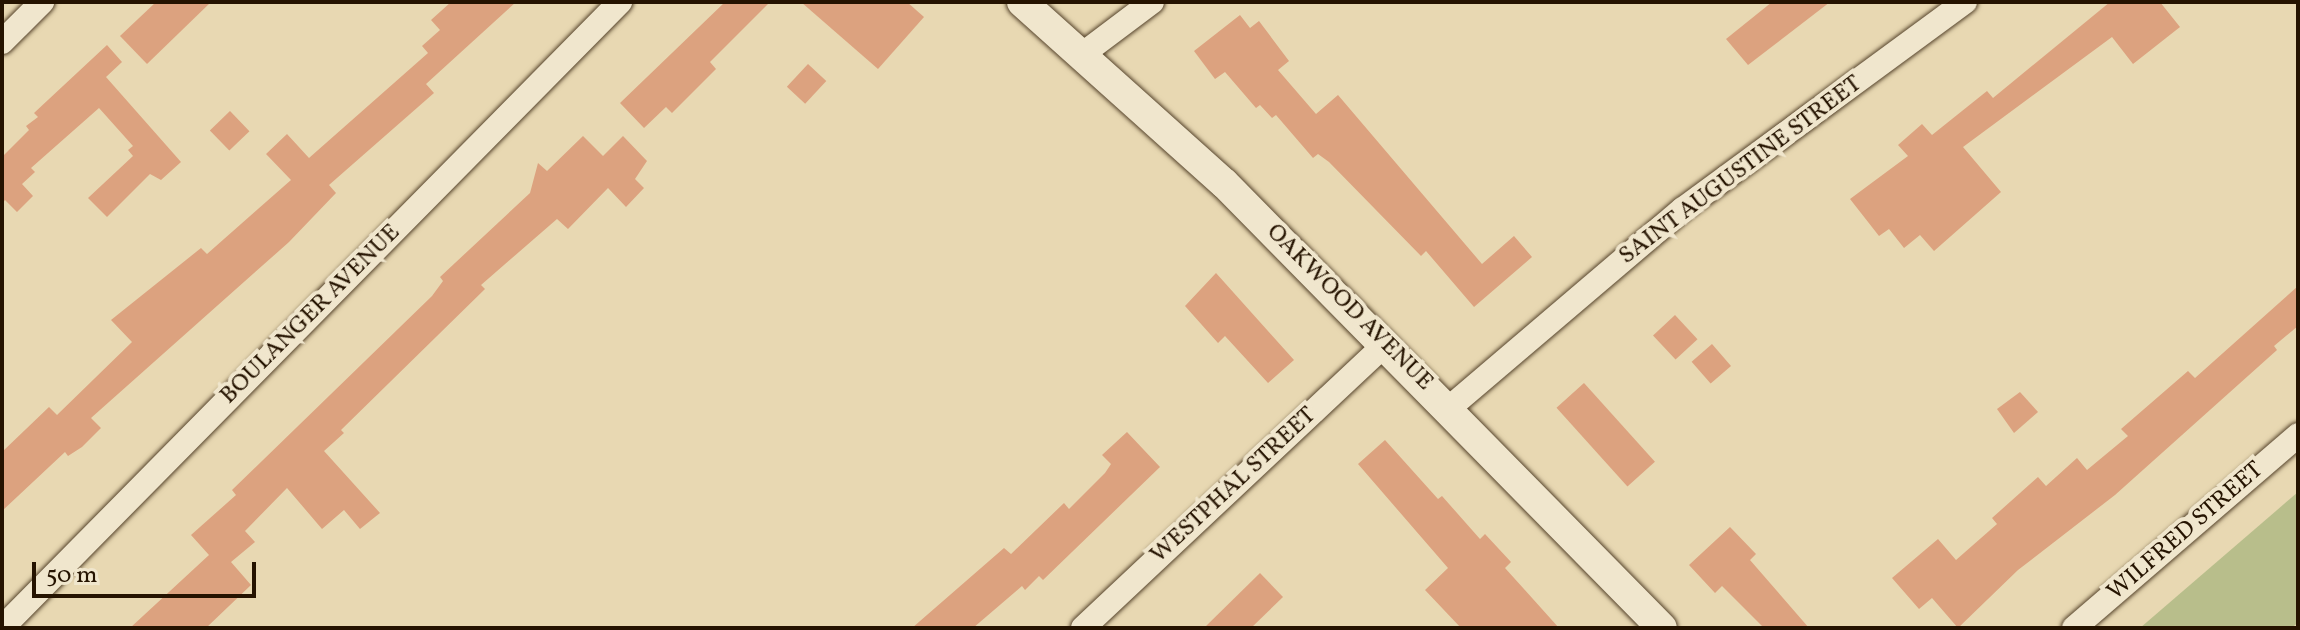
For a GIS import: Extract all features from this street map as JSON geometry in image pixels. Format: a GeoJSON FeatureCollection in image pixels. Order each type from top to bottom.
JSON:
{"type":"FeatureCollection","features":[{"type":"Feature","properties":{"kind":"street"},"geometry":{"type":"LineString","coordinates":[[2,42],[42,2]]}},
{"type":"Feature","properties":{"kind":"street","name":"BOULANGER AVENUE"},"geometry":{"type":"LineString","coordinates":[[2,628],[620,2]]}},
{"type":"Feature","properties":{"kind":"street","name":"OAKWOOD AVENUE"},"geometry":{"type":"LineString","coordinates":[[1022,2],[1084,53],[1224,183],[1449,408],[1662,628]]}},
{"type":"Feature","properties":{"kind":"street"},"geometry":{"type":"LineString","coordinates":[[1084,53],[1152,2]]}},
{"type":"Feature","properties":{"kind":"street","name":"SAINT AUGUSTINE STREET"},"geometry":{"type":"LineString","coordinates":[[1449,408],[1683,209],[1965,2]]}},
{"type":"Feature","properties":{"kind":"street","name":"WESTPHAL STREET"},"geometry":{"type":"LineString","coordinates":[[1083,628],[1385,344]]}},
{"type":"Feature","properties":{"kind":"street","name":"WILFRED STREET"},"geometry":{"type":"LineString","coordinates":[[2074,628],[2298,435]]}},
{"type":"Feature","properties":{"kind":"green space"},"geometry":{"type":"Polygon","coordinates":[[[2298,492],[2298,623],[2291,628],[2140,628],[2298,492]]]}},
{"type":"Feature","properties":{"kind":"building"},"geometry":{"type":"Polygon","coordinates":[[[156,2],[211,2],[147,64],[120,36],[156,2]]]}},
{"type":"Feature","properties":{"kind":"building"},"geometry":{"type":"Polygon","coordinates":[[[451,2],[516,2],[426,84],[434,93],[329,185],[336,193],[289,242],[91,418],[101,428],[82,447],[68,456],[65,452],[2,511],[2,452],[49,407],[57,415],[132,342],[111,320],[201,248],[207,254],[291,180],[266,154],[287,134],[309,158],[428,53],[422,46],[440,30],[431,20],[451,2]]]}},
{"type":"Feature","properties":{"kind":"building"},"geometry":{"type":"Polygon","coordinates":[[[725,2],[770,2],[710,62],[716,69],[672,113],[666,107],[644,128],[620,103],[725,2]]]}},
{"type":"Feature","properties":{"kind":"building"},"geometry":{"type":"Polygon","coordinates":[[[801,2],[907,2],[924,17],[878,69],[801,2]]]}},
{"type":"Feature","properties":{"kind":"building"},"geometry":{"type":"Polygon","coordinates":[[[1772,2],[1830,2],[1748,65],[1726,39],[1772,2]]]}},
{"type":"Feature","properties":{"kind":"building"},"geometry":{"type":"Polygon","coordinates":[[[2110,2],[2160,2],[2180,27],[2133,64],[2112,37],[1963,147],[2001,192],[1934,251],[1920,235],[1904,248],[1889,229],[1879,236],[1850,199],[1908,156],[1898,145],[1922,124],[1932,135],[1987,91],[1993,98],[2110,2]]]}},
{"type":"Feature","properties":{"kind":"building"},"geometry":{"type":"Polygon","coordinates":[[[1240,15],[1250,28],[1259,21],[1289,61],[1278,70],[1316,114],[1338,95],[1482,264],[1514,236],[1532,257],[1474,307],[1426,251],[1421,256],[1329,162],[1318,154],[1313,158],[1276,115],[1272,118],[1260,105],[1256,108],[1225,72],[1215,79],[1194,51],[1240,15]]]}},
{"type":"Feature","properties":{"kind":"building"},"geometry":{"type":"Polygon","coordinates":[[[107,45],[122,62],[106,77],[181,162],[161,180],[150,174],[107,217],[88,198],[133,156],[128,150],[133,146],[99,108],[31,168],[35,172],[22,184],[33,196],[17,212],[5,200],[2,204],[2,157],[29,130],[26,126],[38,117],[34,113],[107,45]]]}},
{"type":"Feature","properties":{"kind":"building"},"geometry":{"type":"Polygon","coordinates":[[[808,64],[826,81],[805,104],[787,87],[808,64]]]}},
{"type":"Feature","properties":{"kind":"building"},"geometry":{"type":"Polygon","coordinates":[[[230,111],[249,131],[229,151],[210,130],[230,111]]]}},
{"type":"Feature","properties":{"kind":"building"},"geometry":{"type":"Polygon","coordinates":[[[583,136],[603,156],[623,136],[647,161],[635,179],[644,188],[626,207],[608,188],[568,229],[557,219],[481,285],[485,289],[341,430],[344,433],[324,451],[380,513],[360,529],[344,510],[322,529],[287,488],[245,531],[255,542],[231,562],[251,585],[206,628],[130,628],[209,555],[191,535],[236,495],[232,490],[432,296],[443,281],[440,277],[530,193],[538,163],[547,171],[583,136]]]}},
{"type":"Feature","properties":{"kind":"building"},"geometry":{"type":"Polygon","coordinates":[[[1216,273],[1294,360],[1268,383],[1225,336],[1218,343],[1185,306],[1216,273]]]}},
{"type":"Feature","properties":{"kind":"building"},"geometry":{"type":"Polygon","coordinates":[[[2298,286],[2298,326],[2274,346],[2277,350],[2115,495],[2018,570],[1958,628],[1932,598],[1919,609],[1892,578],[1938,539],[1956,560],[1997,524],[1992,518],[2038,477],[2046,486],[2077,458],[2087,470],[2128,436],[2121,429],[2188,371],[2195,378],[2298,286]]]}},
{"type":"Feature","properties":{"kind":"building"},"geometry":{"type":"Polygon","coordinates":[[[1675,315],[1698,339],[1676,360],[1653,335],[1675,315]]]}},
{"type":"Feature","properties":{"kind":"building"},"geometry":{"type":"Polygon","coordinates":[[[1712,344],[1731,366],[1711,384],[1692,362],[1712,344]]]}},
{"type":"Feature","properties":{"kind":"building"},"geometry":{"type":"Polygon","coordinates":[[[1584,383],[1655,462],[1627,487],[1557,408],[1584,383]]]}},
{"type":"Feature","properties":{"kind":"building"},"geometry":{"type":"Polygon","coordinates":[[[2020,392],[2038,412],[2014,433],[1997,409],[2020,392]]]}},
{"type":"Feature","properties":{"kind":"building"},"geometry":{"type":"Polygon","coordinates":[[[1127,432],[1160,467],[1043,580],[1039,576],[1025,590],[1022,586],[973,628],[912,628],[1004,548],[1011,554],[1064,503],[1069,509],[1105,473],[1111,464],[1102,455],[1127,432]]]}},
{"type":"Feature","properties":{"kind":"building"},"geometry":{"type":"Polygon","coordinates":[[[1385,440],[1438,499],[1442,496],[1480,539],[1485,534],[1511,562],[1505,568],[1559,628],[1461,628],[1425,590],[1448,568],[1358,464],[1385,440]]]}},
{"type":"Feature","properties":{"kind":"building"},"geometry":{"type":"Polygon","coordinates":[[[1730,527],[1756,554],[1750,560],[1809,628],[1764,628],[1722,586],[1715,593],[1689,565],[1730,527]]]}},
{"type":"Feature","properties":{"kind":"building"},"geometry":{"type":"Polygon","coordinates":[[[1260,573],[1283,597],[1251,628],[1204,628],[1260,573]]]}}]}
